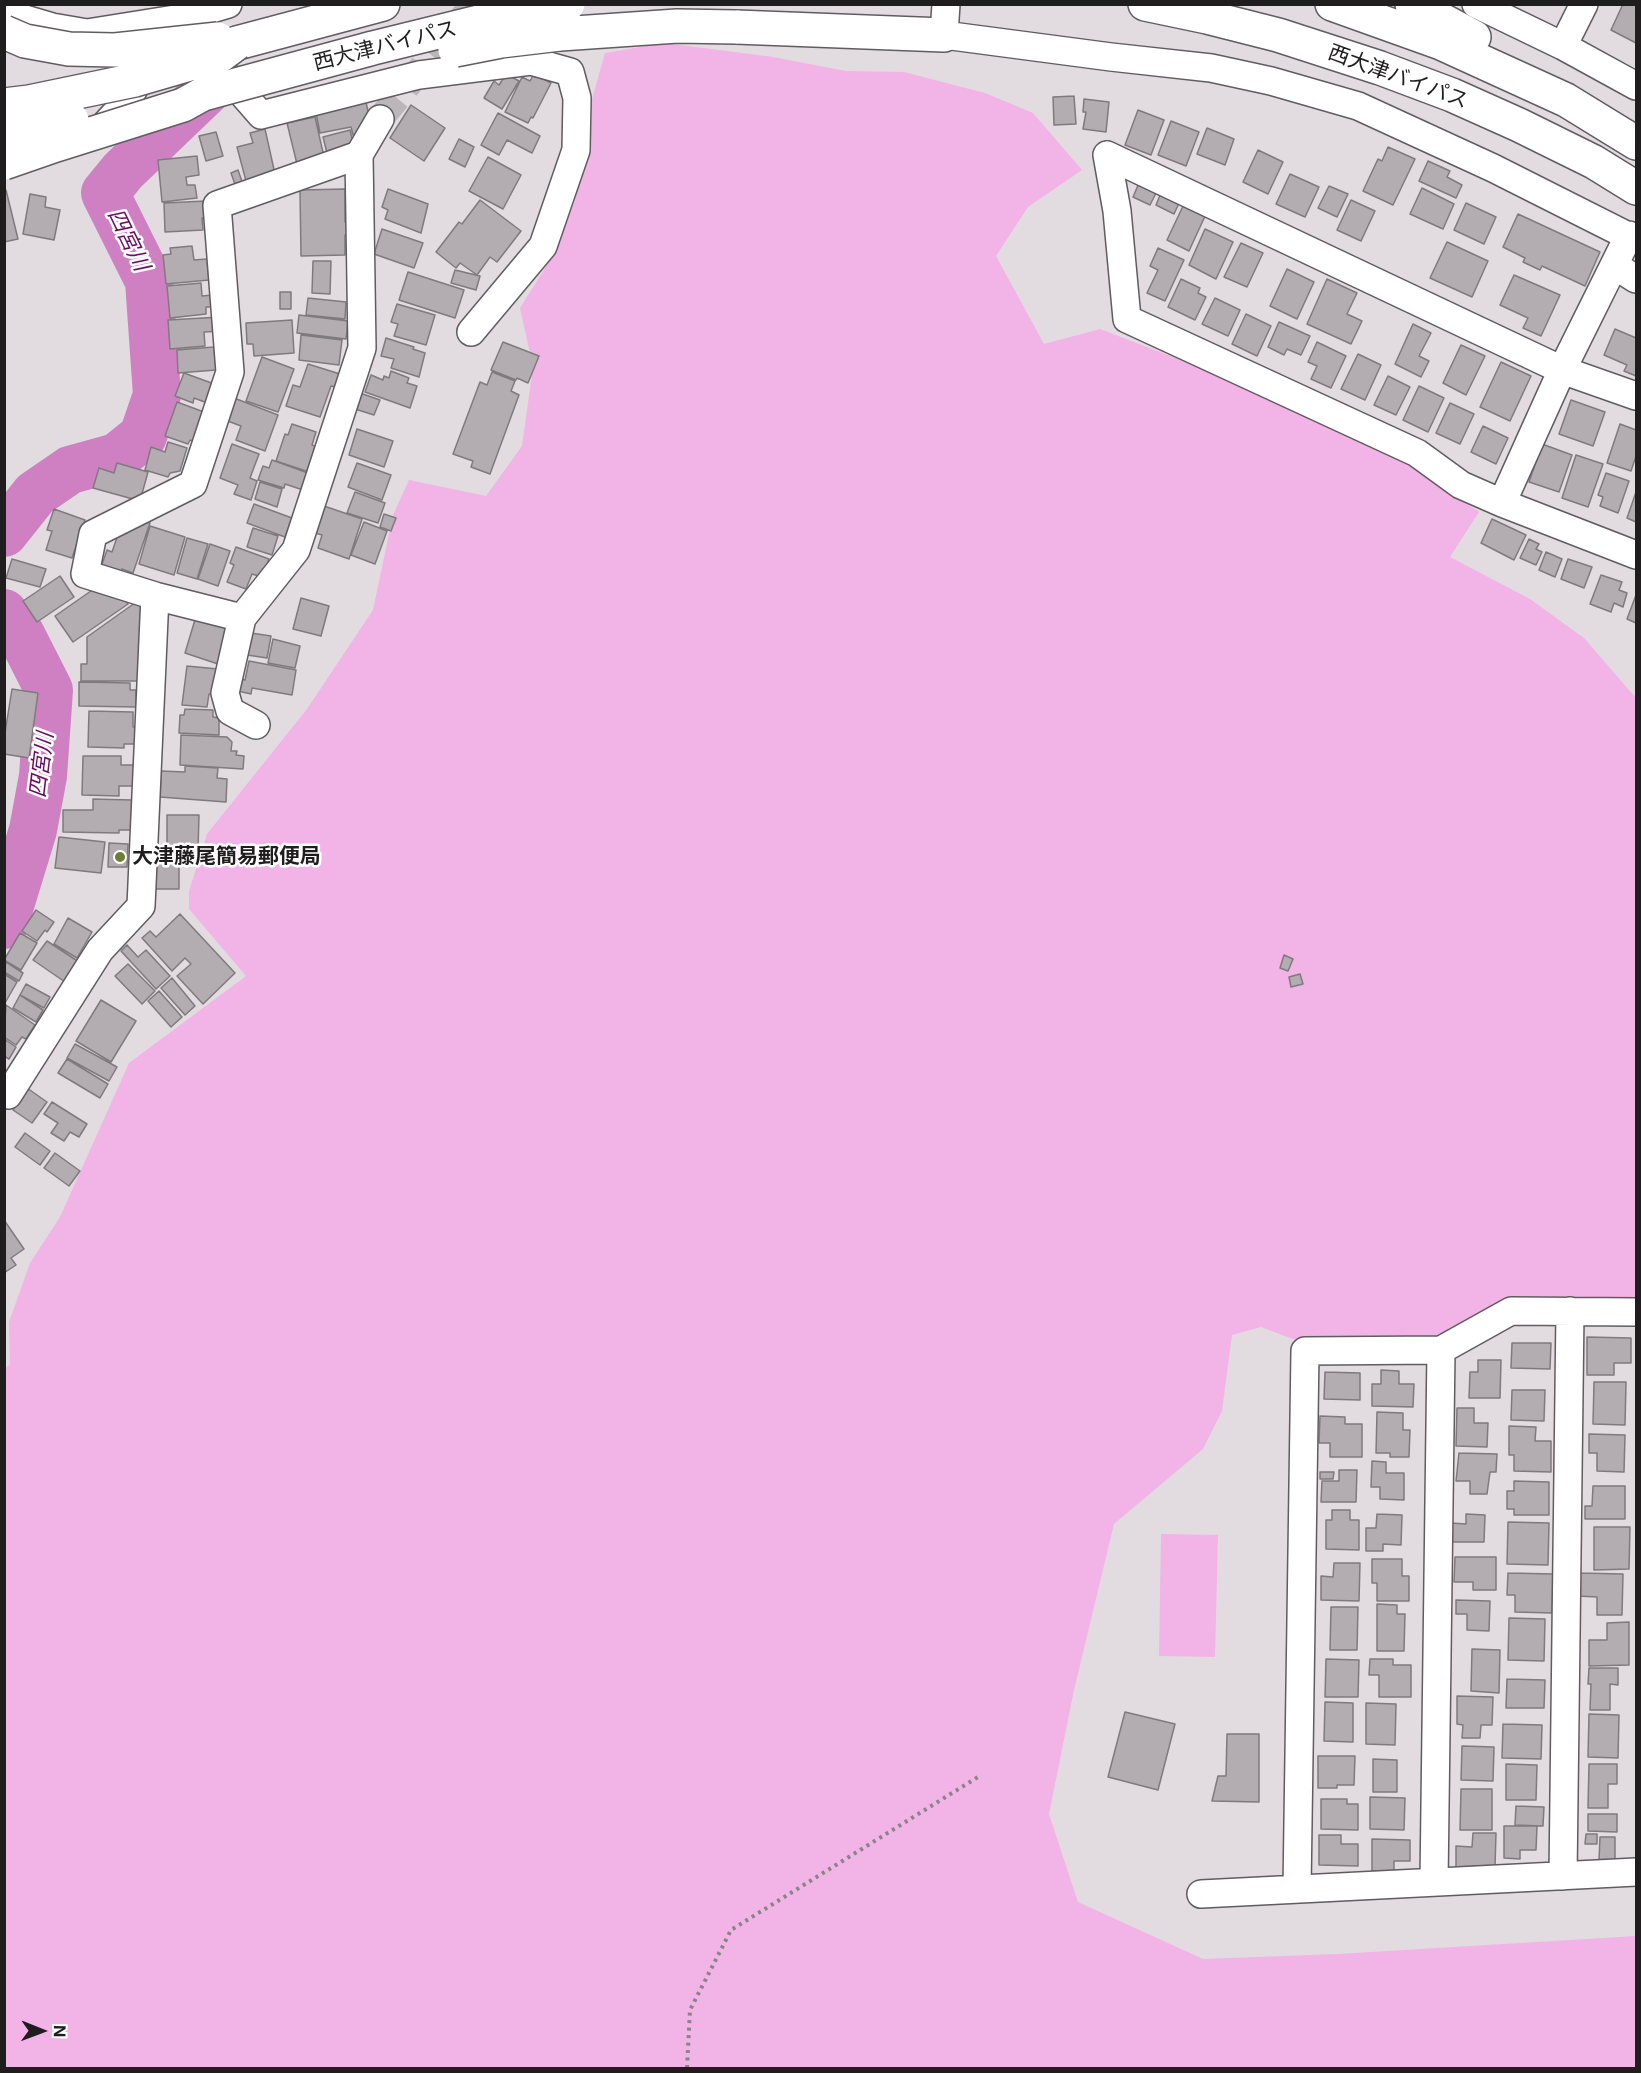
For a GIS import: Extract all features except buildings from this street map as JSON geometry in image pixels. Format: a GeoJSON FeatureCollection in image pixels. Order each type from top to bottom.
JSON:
{"type":"FeatureCollection","features":[{"type":"Feature","properties":{"kind":"highway","name":"西大津バイパス"},"geometry":{"type":"LineString","coordinates":[[203,94],[373,48],[511,15],[568,4]]}},
{"type":"Feature","properties":{"kind":"highway","name":"西大津バイパス"},"geometry":{"type":"LineString","coordinates":[[1145,4],[1278,35],[1380,68],[1452,96],[1519,126],[1594,162],[1636,188]]}},
{"type":"Feature","properties":{"kind":"highway","name":"西大津バイパス"},"geometry":{"type":"LineString","coordinates":[[1332,4],[1441,43],[1566,100],[1636,143]]}},
{"type":"Feature","properties":{"kind":"highway"},"geometry":{"type":"LineString","coordinates":[[1412,4],[1538,70],[1566,100]]}},
{"type":"Feature","properties":{"kind":"highway","name":"西大津バイパス"},"geometry":{"type":"LineString","coordinates":[[225,52],[369,7]]}},
{"type":"Feature","properties":{"kind":"highway"},"geometry":{"type":"LineString","coordinates":[[373,48],[395,62],[501,41],[560,34],[676,26],[736,27],[945,20]]}},
{"type":"Feature","properties":{"kind":"highway"},"geometry":{"type":"LineString","coordinates":[[4,32],[26,41],[69,50],[115,50],[217,39],[225,52],[135,80],[4,105]]}},
{"type":"Feature","properties":{"kind":"highway"},"geometry":{"type":"LineString","coordinates":[[4,135],[183,94],[203,94]]}},
{"type":"Feature","properties":{"kind":"highway"},"geometry":{"type":"LineString","coordinates":[[4,163],[183,105],[203,94]]}},
{"type":"Feature","properties":{"kind":"street"},"geometry":{"type":"LineString","coordinates":[[4,9],[18,17],[52,27],[87,33],[176,19],[228,4]]}},
{"type":"Feature","properties":{"kind":"street"},"geometry":{"type":"LineString","coordinates":[[1476,4],[1563,46],[1636,86]]}},
{"type":"Feature","properties":{"kind":"street"},"geometry":{"type":"LineString","coordinates":[[1563,46],[1584,4]]}},
{"type":"Feature","properties":{"kind":"street"},"geometry":{"type":"LineString","coordinates":[[176,19],[225,52],[240,92],[261,115],[419,75],[531,61],[570,72],[577,98],[576,150],[543,246],[471,332]]}},
{"type":"Feature","properties":{"kind":"street"},"geometry":{"type":"LineString","coordinates":[[4,173],[71,149],[103,127],[125,103],[176,19]]}},
{"type":"Feature","properties":{"kind":"street"},"geometry":{"type":"LineString","coordinates":[[945,20],[1111,57],[1211,68],[1271,81],[1358,106],[1493,168],[1633,237],[1614,265],[1562,370],[1502,504]]}},
{"type":"Feature","properties":{"kind":"street"},"geometry":{"type":"LineString","coordinates":[[256,725],[230,711],[225,693],[242,618],[296,550],[362,348],[359,155],[380,119]]}},
{"type":"Feature","properties":{"kind":"street"},"geometry":{"type":"LineString","coordinates":[[242,618],[155,596],[85,574],[93,534],[193,484],[230,372],[217,205],[359,155]]}},
{"type":"Feature","properties":{"kind":"street"},"geometry":{"type":"LineString","coordinates":[[1636,396],[1562,370],[1107,155],[1118,211],[1127,319],[1417,453],[1461,485],[1502,504],[1636,555]]}},
{"type":"Feature","properties":{"kind":"street"},"geometry":{"type":"LineString","coordinates":[[1614,265],[1636,279]]}},
{"type":"Feature","properties":{"kind":"street"},"geometry":{"type":"LineString","coordinates":[[4,1093],[8,1095],[100,950],[141,906],[155,596]]}},
{"type":"Feature","properties":{"kind":"street"},"geometry":{"type":"LineString","coordinates":[[1297,1889],[1305,1352],[1441,1350],[1511,1311],[1636,1312]]}},
{"type":"Feature","properties":{"kind":"street"},"geometry":{"type":"LineString","coordinates":[[1563,1876],[1570,1311]]}},
{"type":"Feature","properties":{"kind":"street"},"geometry":{"type":"LineString","coordinates":[[1434,1882],[1441,1350]]}},
{"type":"Feature","properties":{"kind":"street"},"geometry":{"type":"LineString","coordinates":[[1201,1894],[1636,1872]]}},
{"type":"Feature","properties":{"kind":"path"},"geometry":{"type":"LineString","coordinates":[[687,2068],[690,2010],[731,1930],[978,1777]]}},
{"type":"Feature","properties":{"kind":"shaded area"},"geometry":{"type":"Polygon","coordinates":[[[664,43],[773,57],[846,71],[904,72],[985,93],[1033,113],[1082,170],[1028,207],[996,256],[1044,344],[1100,329],[1285,400],[1375,444],[1415,468],[1479,512],[1450,557],[1530,599],[1584,638],[1636,698],[1636,1304],[1571,1302],[1435,1343],[1293,1339],[1261,1327],[1232,1335],[1222,1411],[1203,1449],[1114,1524],[1074,1690],[1049,1814],[1078,1902],[1203,1959],[1338,1954],[1636,1936],[1636,2068],[5,2068],[4,1370],[10,1364],[9,1322],[30,1263],[60,1217],[129,1063],[246,976],[189,909],[189,891],[207,834],[307,709],[373,610],[393,515],[409,480],[486,496],[522,446],[533,367],[520,308],[550,260],[575,201],[592,99],[605,53],[664,43]]]}},
{"type":"Feature","properties":{"kind":"shaded area"},"geometry":{"type":"Polygon","coordinates":[[[1161,1534],[1218,1535],[1215,1657],[1159,1656],[1161,1534]]]}},
{"type":"Feature","properties":{"kind":"waterway","name":"四宮川"},"geometry":{"type":"LineString","coordinates":[[4,533],[35,494],[70,470],[117,457],[143,436],[157,395],[149,281],[105,193],[123,171],[217,81]]}},
{"type":"Feature","properties":{"kind":"waterway","name":"四宮川"},"geometry":{"type":"LineString","coordinates":[[4,613],[21,635],[49,690],[43,776],[33,830],[4,925]]}},
{"type":"Feature","properties":{"kind":"tunnel"},"geometry":{"type":"LineString","coordinates":[[380,119],[474,4]]}},
{"type":"Feature","properties":{"kind":"place","name":"大津藤尾簡易郵便局"},"geometry":{"type":"Point","coordinates":[120,857]}}]}
